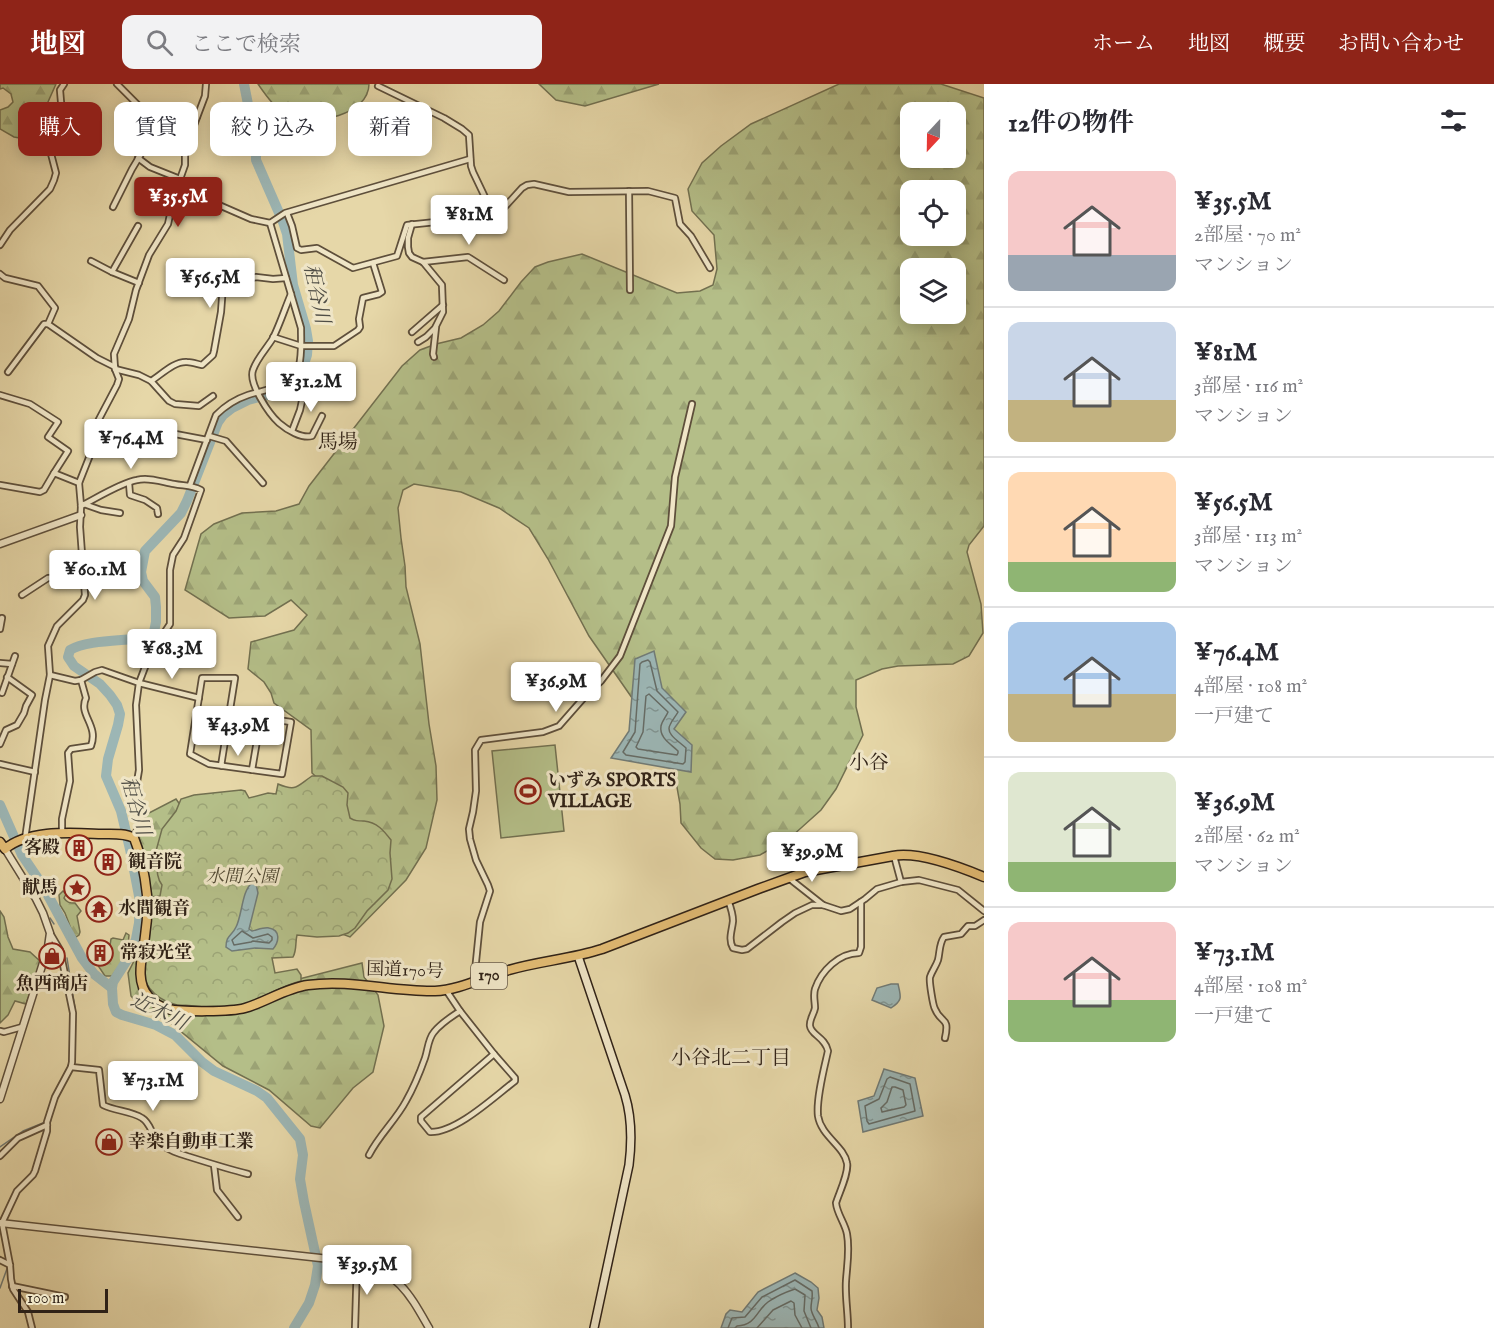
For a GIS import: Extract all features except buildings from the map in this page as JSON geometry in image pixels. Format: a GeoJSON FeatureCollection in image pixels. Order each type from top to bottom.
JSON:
{"type":"FeatureCollection","features":[{"type":"Feature","properties":{"kind":"highway"},"geometry":{"type":"LineString","coordinates":[[3,847],[24,839],[48,834],[117,834],[133,837]]}},
{"type":"Feature","properties":{"kind":"highway","name":"国道170号"},"geometry":{"type":"LineString","coordinates":[[133,837],[141,861],[147,895],[142,982],[147,996],[161,1006],[168,1009],[188,1010],[243,1009],[300,987],[318,984],[425,991],[446,990],[514,968],[602,949],[728,900],[824,867],[901,854],[919,856],[984,877]]}},
{"type":"Feature","properties":{"kind":"main road"},"geometry":{"type":"LineString","coordinates":[[578,956],[625,1095],[631,1128],[629,1165],[594,1328]]}},
{"type":"Feature","properties":{"kind":"street"},"geometry":{"type":"LineString","coordinates":[[0,244],[10,230],[50,189],[54,180],[56,173],[51,150],[61,122],[60,90],[64,84]]}},
{"type":"Feature","properties":{"kind":"street"},"geometry":{"type":"LineString","coordinates":[[117,84],[135,102]]}},
{"type":"Feature","properties":{"kind":"street"},"geometry":{"type":"LineString","coordinates":[[198,114],[205,96],[206,84]]}},
{"type":"Feature","properties":{"kind":"street"},"geometry":{"type":"LineString","coordinates":[[378,86],[444,118],[469,135],[473,172],[493,214]]}},
{"type":"Feature","properties":{"kind":"street"},"geometry":{"type":"LineString","coordinates":[[24,839],[50,675],[48,646],[57,626],[83,600],[85,595],[80,527],[83,505],[79,483],[96,440],[97,423],[119,379],[114,354],[129,319],[149,255],[168,224],[185,165],[185,156]]}},
{"type":"Feature","properties":{"kind":"street"},"geometry":{"type":"LineString","coordinates":[[113,207],[138,158],[150,167],[180,179]]}},
{"type":"Feature","properties":{"kind":"street"},"geometry":{"type":"LineString","coordinates":[[176,191],[195,195],[252,219],[270,223],[286,213],[470,159]]}},
{"type":"Feature","properties":{"kind":"street"},"geometry":{"type":"LineString","coordinates":[[286,213],[292,226],[297,248],[301,250],[317,248],[353,268],[397,256],[407,225],[468,221],[493,214],[501,211],[527,185],[534,184],[569,192],[648,191],[675,198],[680,224],[691,236],[710,268]]}},
{"type":"Feature","properties":{"kind":"street"},"geometry":{"type":"LineString","coordinates":[[629,191],[630,290]]}},
{"type":"Feature","properties":{"kind":"street"},"geometry":{"type":"LineString","coordinates":[[190,485],[216,415],[237,400],[278,387],[291,378],[299,366],[301,328],[270,223]]}},
{"type":"Feature","properties":{"kind":"street"},"geometry":{"type":"LineString","coordinates":[[412,224],[408,247],[412,256],[423,262],[442,285],[443,304],[443,312],[437,325],[426,338],[418,342]]}},
{"type":"Feature","properties":{"kind":"street"},"geometry":{"type":"LineString","coordinates":[[112,272],[138,226]]}},
{"type":"Feature","properties":{"kind":"street"},"geometry":{"type":"LineString","coordinates":[[423,262],[468,257],[504,280]]}},
{"type":"Feature","properties":{"kind":"street"},"geometry":{"type":"LineString","coordinates":[[91,261],[139,283]]}},
{"type":"Feature","properties":{"kind":"street"},"geometry":{"type":"LineString","coordinates":[[273,337],[301,346],[334,346],[358,330],[363,298],[382,292],[373,263]]}},
{"type":"Feature","properties":{"kind":"street"},"geometry":{"type":"LineString","coordinates":[[0,274],[5,278],[38,286],[54,308],[48,324],[44,324],[8,372]]}},
{"type":"Feature","properties":{"kind":"street"},"geometry":{"type":"LineString","coordinates":[[151,381],[182,362],[202,365],[213,355],[221,312],[223,285],[231,279],[286,278]]}},
{"type":"Feature","properties":{"kind":"street"},"geometry":{"type":"LineString","coordinates":[[291,294],[273,337],[252,372],[263,402],[274,418],[285,428],[310,437],[322,416]]}},
{"type":"Feature","properties":{"kind":"street"},"geometry":{"type":"LineString","coordinates":[[412,332],[443,304]]}},
{"type":"Feature","properties":{"kind":"street"},"geometry":{"type":"LineString","coordinates":[[48,324],[115,368],[151,381],[175,404],[199,406],[213,396]]}},
{"type":"Feature","properties":{"kind":"street"},"geometry":{"type":"LineString","coordinates":[[434,357],[437,325]]}},
{"type":"Feature","properties":{"kind":"street"},"geometry":{"type":"LineString","coordinates":[[292,431],[300,410],[304,387]]}},
{"type":"Feature","properties":{"kind":"street"},"geometry":{"type":"LineString","coordinates":[[0,395],[30,404],[58,422],[48,438],[68,451],[44,490],[40,492],[0,485]]}},
{"type":"Feature","properties":{"kind":"street"},"geometry":{"type":"LineString","coordinates":[[474,981],[480,922],[490,891],[476,860],[470,839],[469,829],[476,791],[475,750],[481,740],[543,732],[560,726],[601,681],[620,656],[671,526],[675,477],[692,404]]}},
{"type":"Feature","properties":{"kind":"street"},"geometry":{"type":"LineString","coordinates":[[161,445],[169,438],[170,433],[226,441],[263,483]]}},
{"type":"Feature","properties":{"kind":"street"},"geometry":{"type":"LineString","coordinates":[[54,473],[79,483]]}},
{"type":"Feature","properties":{"kind":"street"},"geometry":{"type":"LineString","coordinates":[[83,505],[137,479],[190,485],[201,490],[184,538],[173,555],[170,570],[170,624],[150,654],[139,683],[136,705],[139,770],[136,788],[143,813],[133,837]]}},
{"type":"Feature","properties":{"kind":"street"},"geometry":{"type":"LineString","coordinates":[[129,483],[130,495],[157,508],[158,514]]}},
{"type":"Feature","properties":{"kind":"street"},"geometry":{"type":"LineString","coordinates":[[83,505],[120,513]]}},
{"type":"Feature","properties":{"kind":"street"},"geometry":{"type":"LineString","coordinates":[[0,544],[81,515]]}},
{"type":"Feature","properties":{"kind":"street"},"geometry":{"type":"LineString","coordinates":[[22,595],[48,578],[84,576]]}},
{"type":"Feature","properties":{"kind":"street"},"geometry":{"type":"LineString","coordinates":[[0,628],[2,618]]}},
{"type":"Feature","properties":{"kind":"street"},"geometry":{"type":"LineString","coordinates":[[2,693],[15,656]]}},
{"type":"Feature","properties":{"kind":"street"},"geometry":{"type":"LineString","coordinates":[[0,663],[12,664]]}},
{"type":"Feature","properties":{"kind":"street"},"geometry":{"type":"LineString","coordinates":[[50,675],[75,681],[102,670],[139,683],[199,699]]}},
{"type":"Feature","properties":{"kind":"street"},"geometry":{"type":"LineString","coordinates":[[0,744],[6,730],[16,725],[24,713],[32,695],[7,677]]}},
{"type":"Feature","properties":{"kind":"street"},"geometry":{"type":"LineString","coordinates":[[221,766],[235,678],[202,678],[190,754],[209,764],[221,766],[282,774],[286,753],[291,722],[230,713]]}},
{"type":"Feature","properties":{"kind":"street"},"geometry":{"type":"LineString","coordinates":[[62,833],[62,819],[70,781],[68,753],[71,749],[91,746],[93,740],[92,726],[83,704],[86,698],[81,680]]}},
{"type":"Feature","properties":{"kind":"street"},"geometry":{"type":"LineString","coordinates":[[252,770],[261,717]]}},
{"type":"Feature","properties":{"kind":"street"},"geometry":{"type":"LineString","coordinates":[[0,764],[35,772]]}},
{"type":"Feature","properties":{"kind":"street"},"geometry":{"type":"LineString","coordinates":[[3,847],[36,899],[50,933],[60,950],[73,1013],[71,1067],[55,1097],[35,1171],[17,1191],[1,1223],[12,1286],[28,1312],[32,1328]]}},
{"type":"Feature","properties":{"kind":"street"},"geometry":{"type":"LineString","coordinates":[[893,856],[901,882]]}},
{"type":"Feature","properties":{"kind":"street"},"geometry":{"type":"LineString","coordinates":[[788,878],[823,904],[841,911],[850,909],[877,889],[901,882],[919,880],[958,890],[984,911]]}},
{"type":"Feature","properties":{"kind":"street"},"geometry":{"type":"LineString","coordinates":[[728,900],[733,922],[730,944],[733,948],[742,950],[747,949],[795,913],[812,905],[823,904]]}},
{"type":"Feature","properties":{"kind":"street"},"geometry":{"type":"LineString","coordinates":[[848,1328],[847,1234],[836,1208],[847,1170],[847,1162],[820,1125],[818,1104],[828,1051],[823,1040],[810,1028],[810,1023],[815,1005],[814,992],[822,973],[852,953],[859,953],[861,902]]}},
{"type":"Feature","properties":{"kind":"street"},"geometry":{"type":"LineString","coordinates":[[945,1038],[946,1024],[934,1008],[930,982],[938,961],[941,942],[944,937],[961,934],[968,926],[975,926],[984,920]]}},
{"type":"Feature","properties":{"kind":"street"},"geometry":{"type":"LineString","coordinates":[[0,1099],[48,946],[50,933]]}},
{"type":"Feature","properties":{"kind":"street"},"geometry":{"type":"LineString","coordinates":[[446,990],[460,1011],[515,1078],[515,1081],[472,1114],[446,1129],[430,1132],[421,1121],[422,1117],[494,1054]]}},
{"type":"Feature","properties":{"kind":"street"},"geometry":{"type":"LineString","coordinates":[[369,1155],[406,1102],[430,1038],[447,1020],[460,1011]]}},
{"type":"Feature","properties":{"kind":"street"},"geometry":{"type":"LineString","coordinates":[[0,1031],[22,1027]]}},
{"type":"Feature","properties":{"kind":"street"},"geometry":{"type":"LineString","coordinates":[[71,1067],[99,1070],[103,1105],[147,1121],[160,1144],[173,1151],[214,1165],[248,1174]]}},
{"type":"Feature","properties":{"kind":"street"},"geometry":{"type":"LineString","coordinates":[[0,1156],[18,1138],[47,1125]]}},
{"type":"Feature","properties":{"kind":"street"},"geometry":{"type":"LineString","coordinates":[[214,1165],[217,1190],[238,1217]]}},
{"type":"Feature","properties":{"kind":"street"},"geometry":{"type":"LineString","coordinates":[[1,1223],[357,1263],[379,1269],[397,1281],[405,1289],[429,1328]]}},
{"type":"Feature","properties":{"kind":"street"},"geometry":{"type":"LineString","coordinates":[[0,1260],[10,1265]]}},
{"type":"Feature","properties":{"kind":"street"},"geometry":{"type":"LineString","coordinates":[[355,1328],[357,1263]]}},
{"type":"Feature","properties":{"kind":"street"},"geometry":{"type":"LineString","coordinates":[[12,1286],[65,1297]]}},
{"type":"Feature","properties":{"kind":"green space"},"geometry":{"type":"Polygon","coordinates":[[[0,84],[56,84],[48,102],[18,102],[18,138],[0,129],[0,110],[13,102],[11,94],[3,88],[0,89],[0,84]]]}},
{"type":"Feature","properties":{"kind":"green space"},"geometry":{"type":"Polygon","coordinates":[[[258,84],[369,84],[367,95],[362,102],[348,102],[348,111],[336,117],[336,102],[271,102],[258,84]]]}},
{"type":"Feature","properties":{"kind":"green space"},"geometry":{"type":"Polygon","coordinates":[[[539,84],[659,84],[585,106],[556,100],[539,84]]]}},
{"type":"Feature","properties":{"kind":"green space"},"geometry":{"type":"Polygon","coordinates":[[[839,84],[941,84],[984,98],[984,526],[969,545],[967,552],[981,604],[983,633],[969,656],[953,664],[898,666],[882,669],[856,680],[856,707],[863,735],[836,789],[821,810],[791,837],[760,855],[733,860],[715,859],[701,848],[681,823],[673,765],[646,718],[589,636],[529,528],[499,508],[461,492],[414,484],[403,490],[398,508],[406,587],[420,644],[436,766],[437,800],[426,848],[406,880],[350,937],[312,923],[330,790],[312,773],[311,730],[274,703],[264,682],[248,669],[251,642],[294,630],[307,615],[291,600],[265,616],[229,618],[185,590],[201,534],[214,524],[242,513],[276,511],[299,504],[309,486],[402,366],[420,350],[461,338],[483,325],[499,311],[535,267],[582,254],[677,293],[700,291],[713,285],[717,269],[714,235],[692,211],[688,189],[702,163],[751,124],[839,84]]]}},
{"type":"Feature","properties":{"kind":"green space","name":"いずみ SPORTS VILLAGE"},"geometry":{"type":"Polygon","coordinates":[[[555,745],[564,831],[501,838],[492,751],[555,745]]]}},
{"type":"Feature","properties":{"kind":"green space","name":"水間公園"},"geometry":{"type":"Polygon","coordinates":[[[312,776],[322,776],[343,787],[348,793],[347,805],[350,818],[376,825],[391,840],[392,879],[388,890],[348,933],[339,936],[317,937],[297,935],[293,957],[272,958],[275,973],[297,969],[301,975],[301,981],[239,1006],[231,1007],[177,1005],[154,994],[147,984],[144,971],[149,944],[151,897],[160,896],[162,885],[158,877],[156,851],[162,829],[176,811],[181,799],[194,795],[241,790],[245,791],[249,798],[268,793],[276,794],[278,784],[293,788],[312,776]]]}},
{"type":"Feature","properties":{"kind":"green space"},"geometry":{"type":"Polygon","coordinates":[[[176,799],[186,813],[221,999],[362,963],[364,977],[378,995],[384,1026],[373,1072],[353,1088],[320,1128],[311,1126],[269,1090],[223,1066],[168,1021],[142,1009],[131,996],[128,973],[139,951],[142,905],[150,894],[145,856],[137,834],[145,815],[176,799]]]}},
{"type":"Feature","properties":{"kind":"green space"},"geometry":{"type":"Polygon","coordinates":[[[63,891],[66,894],[65,900],[75,903],[81,911],[77,916],[80,932],[76,937],[60,905],[59,895],[63,891]]]}},
{"type":"Feature","properties":{"kind":"green space"},"geometry":{"type":"Polygon","coordinates":[[[0,911],[4,917],[13,949],[30,952],[41,962],[26,1004],[15,1001],[8,1015],[0,1023],[0,911]]]}},
{"type":"Feature","properties":{"kind":"green space"},"geometry":{"type":"Polygon","coordinates":[[[126,933],[129,935],[127,955],[112,976],[105,976],[97,962],[105,961],[111,939],[123,940],[126,933]]]}},
{"type":"Feature","properties":{"kind":"water"},"geometry":{"type":"Polygon","coordinates":[[[654,651],[662,688],[686,712],[674,729],[692,745],[691,772],[611,758],[629,731],[635,659],[654,651]]]}},
{"type":"Feature","properties":{"kind":"water"},"geometry":{"type":"Polygon","coordinates":[[[252,883],[256,884],[258,893],[249,929],[252,931],[273,929],[278,937],[277,943],[273,949],[255,948],[232,951],[226,947],[227,940],[236,927],[246,891],[252,883]]]}},
{"type":"Feature","properties":{"kind":"water"},"geometry":{"type":"Polygon","coordinates":[[[898,984],[900,992],[900,998],[895,1005],[891,1008],[872,1000],[877,988],[898,984]]]}},
{"type":"Feature","properties":{"kind":"water"},"geometry":{"type":"Polygon","coordinates":[[[884,1069],[915,1078],[923,1116],[863,1132],[858,1101],[874,1096],[884,1069]]]}},
{"type":"Feature","properties":{"kind":"water"},"geometry":{"type":"Polygon","coordinates":[[[795,1273],[818,1288],[817,1310],[822,1317],[824,1328],[721,1328],[730,1310],[742,1312],[758,1292],[795,1273]]]}},
{"type":"Feature","properties":{"kind":"waterway","name":"秬谷川"},"geometry":{"type":"LineString","coordinates":[[244,84],[256,145],[256,160],[287,234],[293,285],[308,341],[307,355],[301,373],[291,385],[279,392],[248,400],[223,415],[218,422],[181,513],[145,551],[141,572],[143,581],[155,597],[154,632],[149,637],[77,647],[70,650],[68,657],[74,666],[100,684],[117,705],[120,714],[106,776],[121,811],[140,901],[136,939],[129,957],[113,982],[113,1004],[116,1012],[156,1025],[175,1035],[214,1071],[267,1098],[300,1139],[303,1155],[300,1179],[318,1266],[309,1303],[294,1328]]}},
{"type":"Feature","properties":{"kind":"waterway","name":"近木川"},"geometry":{"type":"LineString","coordinates":[[0,805],[22,855],[43,886],[82,958],[94,974],[112,988]]}},
{"type":"Feature","properties":{"kind":"waterway"},"geometry":{"type":"LineString","coordinates":[[50,918],[54,924]]}},
{"type":"Feature","properties":{"kind":"waterway"},"geometry":{"type":"LineString","coordinates":[[67,958],[75,1008],[74,1061]]}},
{"type":"Feature","properties":{"kind":"waterway"},"geometry":{"type":"LineString","coordinates":[[54,1107],[60,1092]]}},
{"type":"Feature","properties":{"kind":"waterway"},"geometry":{"type":"LineString","coordinates":[[49,1127],[51,1119]]}},
{"type":"Feature","properties":{"kind":"waterway"},"geometry":{"type":"LineString","coordinates":[[0,1147],[23,1131],[43,1123]]}},
{"type":"Feature","properties":{"kind":"waterway"},"geometry":{"type":"LineString","coordinates":[[20,1135],[43,1124]]}},
{"type":"Feature","properties":{"kind":"waterway"},"geometry":{"type":"LineString","coordinates":[[0,1288],[8,1266]]}},
{"type":"Feature","properties":{"kind":"place","name":"いずみ SPORTS VILLAGE"},"geometry":{"type":"Point","coordinates":[528,791]}},
{"type":"Feature","properties":{"kind":"place","name":"客殿"},"geometry":{"type":"Point","coordinates":[79,848]}},
{"type":"Feature","properties":{"kind":"place","name":"観音院"},"geometry":{"type":"Point","coordinates":[108,862]}},
{"type":"Feature","properties":{"kind":"place","name":"献馬"},"geometry":{"type":"Point","coordinates":[77,888]}},
{"type":"Feature","properties":{"kind":"place","name":"水間観音"},"geometry":{"type":"Point","coordinates":[99,909]}},
{"type":"Feature","properties":{"kind":"place","name":"常寂光堂"},"geometry":{"type":"Point","coordinates":[100,953]}},
{"type":"Feature","properties":{"kind":"place","name":"魚西商店"},"geometry":{"type":"Point","coordinates":[52,956]}},
{"type":"Feature","properties":{"kind":"place","name":"幸楽自動車工業"},"geometry":{"type":"Point","coordinates":[109,1142]}},
{"type":"Feature","properties":{"kind":"district","name":"馬場"},"geometry":{"type":"Point","coordinates":[338,442]}},
{"type":"Feature","properties":{"kind":"district","name":"小谷"},"geometry":{"type":"Point","coordinates":[869,763]}},
{"type":"Feature","properties":{"kind":"district","name":"小谷北二丁目"},"geometry":{"type":"Point","coordinates":[731,1058]}}]}
